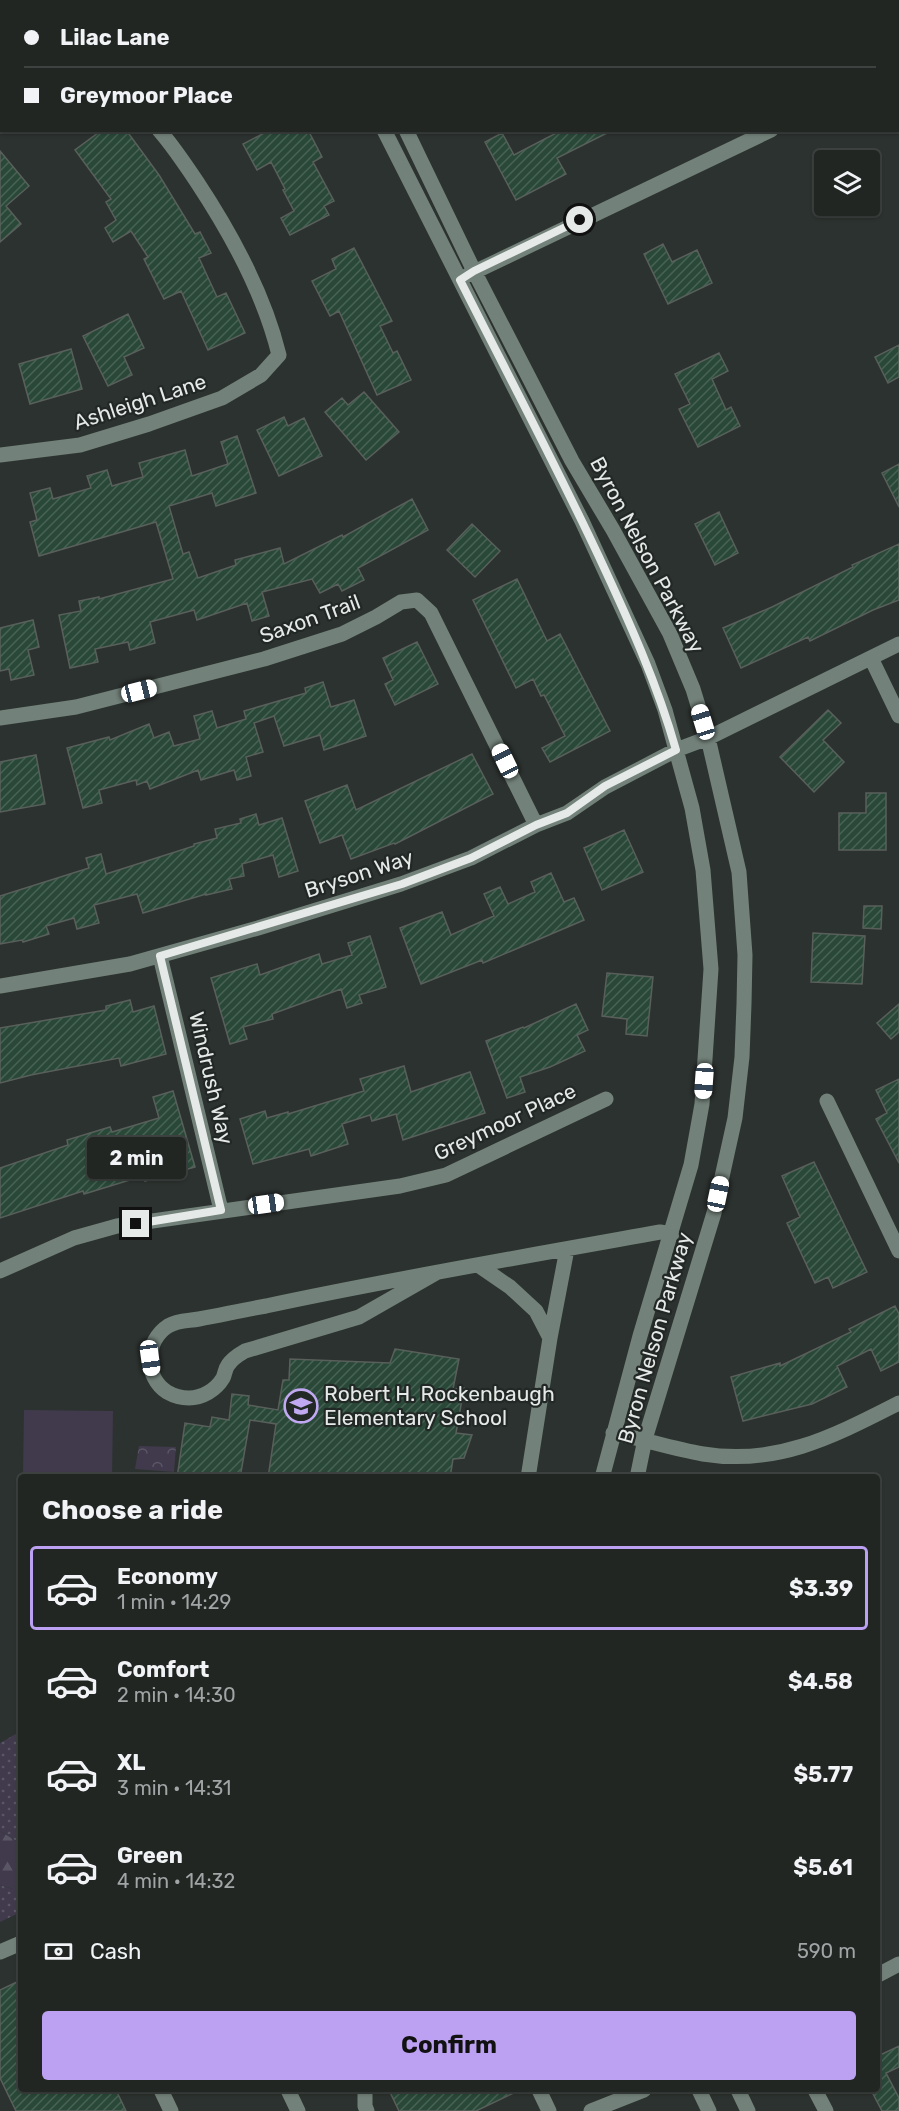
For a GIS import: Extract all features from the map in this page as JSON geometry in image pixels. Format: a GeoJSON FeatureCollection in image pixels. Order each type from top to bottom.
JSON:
{"type":"FeatureCollection","features":[{"type":"Feature","properties":{"kind":"street","name":"Ashleigh Lane"},"geometry":{"type":"LineString","coordinates":[[0,455],[80,445],[222,398],[261,375],[279,355],[274,334],[253,280],[214,209],[161,132]]}},
{"type":"Feature","properties":{"kind":"street","name":"Byron Nelson Parkway"},"geometry":{"type":"LineString","coordinates":[[385,132],[582,521],[648,663],[665,710],[692,808],[703,870],[711,969],[702,1104],[691,1166],[640,1336],[603,1474]]}},
{"type":"Feature","properties":{"kind":"street","name":"Byron Nelson Parkway"},"geometry":{"type":"LineString","coordinates":[[411,132],[474,271],[554,426],[670,634],[693,689],[708,738],[739,872],[745,954],[742,1057],[735,1118],[714,1212],[645,1439],[638,1474]]}},
{"type":"Feature","properties":{"kind":"street"},"geometry":{"type":"LineString","coordinates":[[393,145],[411,132]]}},
{"type":"Feature","properties":{"kind":"street"},"geometry":{"type":"LineString","coordinates":[[460,280],[474,271],[767,132]]}},
{"type":"Feature","properties":{"kind":"street"},"geometry":{"type":"LineString","coordinates":[[538,435],[554,426]]}},
{"type":"Feature","properties":{"kind":"street","name":"Saxon Trail"},"geometry":{"type":"LineString","coordinates":[[0,718],[76,707],[264,659],[342,634],[401,602],[417,600],[431,613],[536,825]]}},
{"type":"Feature","properties":{"kind":"street","name":"Bryson Way"},"geometry":{"type":"LineString","coordinates":[[0,986],[130,964],[160,956],[402,884],[471,858],[536,825],[567,813],[605,786],[676,750],[708,738],[899,644]]}},
{"type":"Feature","properties":{"kind":"street"},"geometry":{"type":"LineString","coordinates":[[871,658],[899,716]]}},
{"type":"Feature","properties":{"kind":"street","name":"Windrush Way"},"geometry":{"type":"LineString","coordinates":[[160,956],[221,1210]]}},
{"type":"Feature","properties":{"kind":"street","name":"Greymoor Place"},"geometry":{"type":"LineString","coordinates":[[0,1271],[74,1238],[106,1229],[221,1210],[400,1186],[447,1174],[606,1099]]}},
{"type":"Feature","properties":{"kind":"street"},"geometry":{"type":"LineString","coordinates":[[827,1101],[899,1251]]}},
{"type":"Feature","properties":{"kind":"street"},"geometry":{"type":"LineString","coordinates":[[436,1273],[359,1317],[245,1351],[236,1356],[227,1366],[222,1379],[214,1389],[202,1396],[190,1398],[177,1396],[165,1390],[156,1381],[151,1370],[152,1346],[168,1326],[179,1322],[198,1320],[436,1273],[478,1265],[660,1232],[672,1234]]}},
{"type":"Feature","properties":{"kind":"street"},"geometry":{"type":"LineString","coordinates":[[529,1474],[567,1249]]}},
{"type":"Feature","properties":{"kind":"street"},"geometry":{"type":"LineString","coordinates":[[478,1265],[510,1287],[536,1311],[550,1338]]}},
{"type":"Feature","properties":{"kind":"street"},"geometry":{"type":"LineString","coordinates":[[613,1433],[703,1454],[741,1456],[774,1454],[813,1444],[899,1403]]}},
{"type":"Feature","properties":{"kind":"street"},"geometry":{"type":"LineString","coordinates":[[0,1952],[18,1944]]}},
{"type":"Feature","properties":{"kind":"street"},"geometry":{"type":"LineString","coordinates":[[880,1974],[899,1964]]}},
{"type":"Feature","properties":{"kind":"street"},"geometry":{"type":"LineString","coordinates":[[161,2092],[171,2111]]}},
{"type":"Feature","properties":{"kind":"street"},"geometry":{"type":"LineString","coordinates":[[289,2092],[298,2111]]}},
{"type":"Feature","properties":{"kind":"street"},"geometry":{"type":"LineString","coordinates":[[365,2092],[367,2111]]}},
{"type":"Feature","properties":{"kind":"street"},"geometry":{"type":"LineString","coordinates":[[539,2092],[549,2111]]}},
{"type":"Feature","properties":{"kind":"street"},"geometry":{"type":"LineString","coordinates":[[591,2111],[639,2092]]}},
{"type":"Feature","properties":{"kind":"street"},"geometry":{"type":"LineString","coordinates":[[700,2092],[710,2111]]}},
{"type":"Feature","properties":{"kind":"street"},"geometry":{"type":"LineString","coordinates":[[739,2092],[748,2111]]}},
{"type":"Feature","properties":{"kind":"street"},"geometry":{"type":"LineString","coordinates":[[816,2092],[826,2111]]}},
{"type":"Feature","properties":{"kind":"green space"},"geometry":{"type":"Polygon","coordinates":[[[24,1410],[113,1411],[112,1474],[23,1474],[24,1410]]]}},
{"type":"Feature","properties":{"kind":"green space"},"geometry":{"type":"Polygon","coordinates":[[[139,1446],[176,1447],[174,1472],[135,1469],[139,1446]]]}},
{"type":"Feature","properties":{"kind":"green space"},"geometry":{"type":"Polygon","coordinates":[[[18,1733],[18,1842],[0,1831],[0,1743],[18,1733]]]}},
{"type":"Feature","properties":{"kind":"green space"},"geometry":{"type":"Polygon","coordinates":[[[0,1831],[18,1842],[18,1889],[0,1885],[0,1831]]]}},
{"type":"Feature","properties":{"kind":"green space"},"geometry":{"type":"Polygon","coordinates":[[[0,1885],[18,1889],[18,1913],[0,1922],[0,1885]]]}},
{"type":"Feature","properties":{"kind":"building"},"geometry":{"type":"Polygon","coordinates":[[[99,132],[127,132],[159,175],[195,234],[200,232],[211,253],[199,258],[217,297],[226,293],[245,333],[208,350],[181,291],[164,299],[144,259],[148,257],[131,231],[113,242],[105,228],[116,220],[106,202],[111,199],[75,150],[99,132]]]}},
{"type":"Feature","properties":{"kind":"building"},"geometry":{"type":"Polygon","coordinates":[[[266,132],[309,132],[322,157],[313,162],[334,201],[324,206],[329,215],[290,235],[281,218],[294,211],[283,190],[285,189],[271,162],[257,170],[243,144],[266,132]]]}},
{"type":"Feature","properties":{"kind":"building"},"geometry":{"type":"Polygon","coordinates":[[[558,132],[609,132],[557,158],[566,174],[516,200],[485,142],[502,133],[514,155],[558,132]]]}},
{"type":"Feature","properties":{"kind":"building"},"geometry":{"type":"Polygon","coordinates":[[[0,151],[29,186],[6,206],[21,224],[0,242],[0,151]]]}},
{"type":"Feature","properties":{"kind":"building"},"geometry":{"type":"Polygon","coordinates":[[[663,244],[672,262],[697,250],[712,283],[668,304],[644,254],[663,244]]]}},
{"type":"Feature","properties":{"kind":"building"},"geometry":{"type":"Polygon","coordinates":[[[354,248],[392,321],[380,326],[393,353],[397,351],[411,380],[377,395],[339,311],[330,316],[312,281],[336,269],[332,259],[354,248]]]}},
{"type":"Feature","properties":{"kind":"building"},"geometry":{"type":"Polygon","coordinates":[[[128,314],[144,348],[124,357],[132,375],[108,386],[83,336],[128,314]]]}},
{"type":"Feature","properties":{"kind":"building"},"geometry":{"type":"Polygon","coordinates":[[[899,345],[899,377],[888,383],[875,357],[899,345]]]}},
{"type":"Feature","properties":{"kind":"building"},"geometry":{"type":"Polygon","coordinates":[[[71,349],[82,389],[30,404],[19,364],[71,349]]]}},
{"type":"Feature","properties":{"kind":"building"},"geometry":{"type":"Polygon","coordinates":[[[719,353],[728,371],[712,379],[726,410],[731,407],[740,426],[698,447],[679,409],[690,404],[675,374],[719,353]]]}},
{"type":"Feature","properties":{"kind":"building"},"geometry":{"type":"Polygon","coordinates":[[[364,392],[399,432],[366,460],[325,412],[342,398],[348,405],[364,392]]]}},
{"type":"Feature","properties":{"kind":"building"},"geometry":{"type":"Polygon","coordinates":[[[284,417],[288,426],[304,418],[322,456],[279,476],[257,430],[284,417]]]}},
{"type":"Feature","properties":{"kind":"building"},"geometry":{"type":"Polygon","coordinates":[[[237,436],[256,493],[216,506],[212,493],[169,506],[183,554],[189,552],[198,578],[236,565],[235,560],[280,548],[284,564],[342,535],[343,537],[412,499],[428,530],[358,568],[364,580],[342,591],[338,584],[320,593],[312,579],[262,592],[269,616],[252,621],[247,603],[197,620],[194,610],[150,622],[155,643],[130,650],[128,642],[95,649],[98,662],[70,668],[59,615],[81,611],[79,601],[99,597],[99,599],[173,579],[156,522],[39,556],[30,522],[37,520],[30,493],[50,488],[53,499],[91,488],[87,476],[107,470],[112,486],[143,477],[139,463],[185,450],[192,476],[228,464],[221,442],[237,436]]]}},
{"type":"Feature","properties":{"kind":"building"},"geometry":{"type":"Polygon","coordinates":[[[899,464],[899,507],[882,473],[899,464]]]}},
{"type":"Feature","properties":{"kind":"building"},"geometry":{"type":"Polygon","coordinates":[[[719,512],[738,553],[715,565],[695,524],[719,512]]]}},
{"type":"Feature","properties":{"kind":"building"},"geometry":{"type":"Polygon","coordinates":[[[472,524],[500,551],[475,577],[447,550],[472,524]]]}},
{"type":"Feature","properties":{"kind":"building"},"geometry":{"type":"Polygon","coordinates":[[[899,544],[899,600],[810,641],[808,637],[741,668],[723,628],[772,607],[853,567],[852,565],[899,544]]]}},
{"type":"Feature","properties":{"kind":"building"},"geometry":{"type":"Polygon","coordinates":[[[517,579],[547,641],[560,634],[610,731],[550,762],[542,748],[565,736],[533,679],[516,688],[473,600],[517,579]]]}},
{"type":"Feature","properties":{"kind":"building"},"geometry":{"type":"Polygon","coordinates":[[[33,620],[39,647],[28,650],[34,675],[11,680],[9,669],[0,671],[0,628],[33,620]]]}},
{"type":"Feature","properties":{"kind":"building"},"geometry":{"type":"Polygon","coordinates":[[[417,642],[438,684],[395,705],[385,684],[393,680],[383,658],[417,642]]]}},
{"type":"Feature","properties":{"kind":"building"},"geometry":{"type":"Polygon","coordinates":[[[323,682],[331,707],[354,700],[366,736],[324,750],[320,735],[284,746],[274,716],[254,723],[263,752],[246,757],[251,776],[237,780],[234,770],[201,780],[198,770],[150,789],[147,781],[137,785],[136,780],[99,790],[102,803],[83,808],[67,748],[109,737],[110,740],[149,724],[154,738],[169,732],[174,746],[200,739],[194,716],[212,711],[217,728],[246,719],[244,711],[306,693],[305,688],[323,682]]]}},
{"type":"Feature","properties":{"kind":"building"},"geometry":{"type":"Polygon","coordinates":[[[828,710],[841,723],[823,740],[844,762],[814,792],[780,757],[828,710]]]}},
{"type":"Feature","properties":{"kind":"building"},"geometry":{"type":"Polygon","coordinates":[[[472,754],[493,794],[395,844],[351,859],[342,835],[320,843],[305,801],[347,785],[356,810],[472,754]]]}},
{"type":"Feature","properties":{"kind":"building"},"geometry":{"type":"Polygon","coordinates":[[[36,755],[45,804],[0,812],[0,762],[36,755]]]}},
{"type":"Feature","properties":{"kind":"building"},"geometry":{"type":"Polygon","coordinates":[[[866,793],[886,793],[886,850],[839,850],[839,813],[866,813],[866,793]]]}},
{"type":"Feature","properties":{"kind":"building"},"geometry":{"type":"Polygon","coordinates":[[[256,814],[259,825],[282,818],[298,871],[279,877],[273,855],[242,864],[244,876],[229,879],[232,889],[206,894],[143,913],[137,894],[94,905],[99,923],[77,929],[74,918],[46,926],[49,934],[23,942],[22,940],[0,944],[0,896],[89,868],[86,858],[101,854],[106,874],[194,846],[194,844],[217,838],[215,829],[241,823],[240,819],[256,814]]]}},
{"type":"Feature","properties":{"kind":"building"},"geometry":{"type":"Polygon","coordinates":[[[624,830],[643,872],[602,890],[584,848],[624,830]]]}},
{"type":"Feature","properties":{"kind":"building"},"geometry":{"type":"Polygon","coordinates":[[[551,873],[564,902],[574,898],[584,920],[483,963],[482,960],[421,984],[400,928],[442,912],[451,935],[494,916],[484,894],[500,887],[508,904],[535,892],[531,882],[551,873]]]}},
{"type":"Feature","properties":{"kind":"building"},"geometry":{"type":"Polygon","coordinates":[[[864,906],[882,906],[881,929],[863,928],[864,906]]]}},
{"type":"Feature","properties":{"kind":"building"},"geometry":{"type":"Polygon","coordinates":[[[813,933],[865,936],[862,984],[811,982],[813,933]]]}},
{"type":"Feature","properties":{"kind":"building"},"geometry":{"type":"Polygon","coordinates":[[[370,936],[386,987],[359,995],[362,1003],[347,1008],[341,989],[272,1014],[273,1019],[243,1027],[247,1039],[230,1044],[211,978],[257,964],[260,975],[319,954],[322,964],[352,955],[348,943],[370,936]]]}},
{"type":"Feature","properties":{"kind":"building"},"geometry":{"type":"Polygon","coordinates":[[[607,973],[653,977],[647,1036],[626,1034],[627,1019],[602,1016],[607,973]]]}},
{"type":"Feature","properties":{"kind":"building"},"geometry":{"type":"Polygon","coordinates":[[[130,1000],[133,1012],[154,1006],[166,1054],[121,1066],[119,1058],[0,1083],[0,1028],[106,1010],[106,1006],[130,1000]]]}},
{"type":"Feature","properties":{"kind":"building"},"geometry":{"type":"Polygon","coordinates":[[[576,1004],[588,1030],[577,1035],[585,1051],[550,1067],[520,1077],[525,1092],[507,1098],[486,1041],[524,1028],[576,1004]]]}},
{"type":"Feature","properties":{"kind":"building"},"geometry":{"type":"Polygon","coordinates":[[[899,1004],[899,1032],[891,1039],[877,1023],[899,1004]]]}},
{"type":"Feature","properties":{"kind":"building"},"geometry":{"type":"Polygon","coordinates":[[[404,1066],[411,1092],[470,1072],[485,1113],[403,1140],[396,1114],[372,1121],[370,1115],[342,1124],[348,1144],[311,1156],[309,1149],[253,1164],[240,1119],[265,1111],[267,1118],[288,1112],[288,1114],[364,1091],[360,1079],[404,1066]]]}},
{"type":"Feature","properties":{"kind":"building"},"geometry":{"type":"Polygon","coordinates":[[[899,1079],[899,1163],[876,1119],[887,1113],[876,1090],[899,1079]]]}},
{"type":"Feature","properties":{"kind":"building"},"geometry":{"type":"Polygon","coordinates":[[[173,1091],[195,1167],[145,1181],[143,1176],[84,1194],[83,1191],[0,1218],[0,1168],[68,1145],[67,1140],[110,1127],[112,1132],[159,1118],[153,1097],[173,1091]]]}},
{"type":"Feature","properties":{"kind":"building"},"geometry":{"type":"Polygon","coordinates":[[[814,1162],[867,1272],[833,1288],[828,1277],[815,1283],[787,1223],[800,1217],[782,1176],[814,1162]]]}},
{"type":"Feature","properties":{"kind":"building"},"geometry":{"type":"Polygon","coordinates":[[[895,1306],[899,1314],[899,1362],[881,1371],[871,1349],[837,1366],[847,1387],[812,1404],[743,1421],[731,1377],[780,1363],[780,1366],[851,1332],[849,1329],[895,1306]]]}},
{"type":"Feature","properties":{"kind":"building"},"geometry":{"type":"Polygon","coordinates":[[[395,1349],[459,1359],[453,1389],[464,1388],[456,1433],[472,1435],[464,1458],[453,1459],[451,1474],[269,1474],[276,1424],[250,1420],[241,1474],[178,1474],[185,1423],[210,1427],[212,1417],[229,1420],[232,1394],[249,1396],[248,1405],[278,1410],[283,1380],[289,1380],[290,1359],[390,1363],[395,1349]]]}},
{"type":"Feature","properties":{"kind":"building"},"geometry":{"type":"Polygon","coordinates":[[[18,1981],[18,2092],[117,2092],[126,2111],[16,2111],[0,2078],[0,1990],[18,1981]]]}},
{"type":"Feature","properties":{"kind":"building"},"geometry":{"type":"Polygon","coordinates":[[[899,2046],[899,2067],[886,2073],[899,2098],[899,2111],[882,2111],[872,2092],[880,2092],[880,2055],[899,2046]]]}},
{"type":"Feature","properties":{"kind":"building"},"geometry":{"type":"Polygon","coordinates":[[[390,2092],[516,2092],[476,2111],[399,2111],[390,2092]]]}},
{"type":"Feature","properties":{"kind":"place","name":"Robert H. Rockenbaugh Elementary School"},"geometry":{"type":"Point","coordinates":[301,1406]}},
{"type":"Feature","properties":{"kind":"route"},"geometry":{"type":"LineString","coordinates":[[136,1224],[221,1210],[160,956],[402,884],[471,858],[536,825],[567,813],[605,786],[676,750],[648,663],[582,521],[460,280],[580,220]]}}]}
